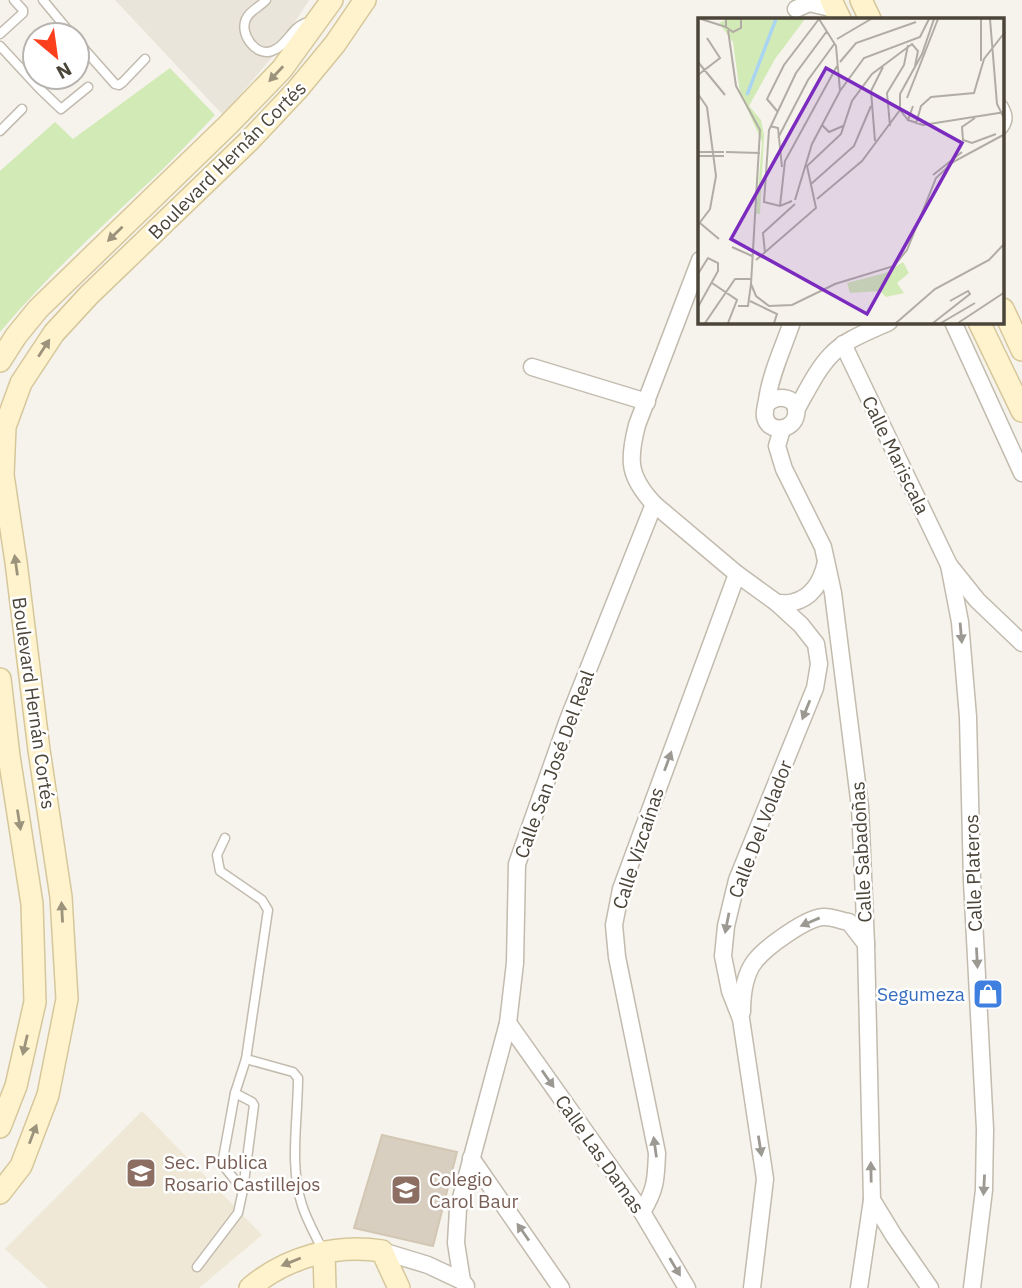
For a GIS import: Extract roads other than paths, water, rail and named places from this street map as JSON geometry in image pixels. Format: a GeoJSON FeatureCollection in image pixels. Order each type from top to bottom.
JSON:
{"type":"FeatureCollection","features":[{"type":"Feature","properties":{"kind":"main road","name":"Boulevard Hernán Cortés"},"geometry":{"type":"LineString","coordinates":[[0,361],[38,309],[282,69],[294,42],[314,26],[332,0]]}},
{"type":"Feature","properties":{"kind":"main road","name":"Boulevard Hernán Cortés"},"geometry":{"type":"LineString","coordinates":[[0,1194],[21,1166],[48,1095],[67,999],[61,897],[3,475],[5,426],[22,383],[54,333],[89,295],[249,141],[297,90],[335,44],[365,0]]}},
{"type":"Feature","properties":{"kind":"main road"},"geometry":{"type":"LineString","coordinates":[[314,26],[335,44]]}},
{"type":"Feature","properties":{"kind":"main road"},"geometry":{"type":"LineString","coordinates":[[294,42],[320,63]]}},
{"type":"Feature","properties":{"kind":"main road"},"geometry":{"type":"LineString","coordinates":[[1004,311],[1022,350]]}},
{"type":"Feature","properties":{"kind":"main road"},"geometry":{"type":"LineString","coordinates":[[980,324],[1022,411]]}},
{"type":"Feature","properties":{"kind":"main road","name":"Boulevard Hernán Cortés"},"geometry":{"type":"LineString","coordinates":[[0,679],[32,904],[35,1002],[16,1086],[0,1128]]}},
{"type":"Feature","properties":{"kind":"main road"},"geometry":{"type":"LineString","coordinates":[[9,756],[39,750]]}},
{"type":"Feature","properties":{"kind":"main road"},"geometry":{"type":"LineString","coordinates":[[14,790],[44,784]]}},
{"type":"Feature","properties":{"kind":"main road"},"geometry":{"type":"LineString","coordinates":[[250,1288],[282,1265],[303,1257],[348,1249],[382,1251],[399,1288]]}},
{"type":"Feature","properties":{"kind":"main road"},"geometry":{"type":"LineString","coordinates":[[324,1252],[325,1288]]}},
{"type":"Feature","properties":{"kind":"street"},"geometry":{"type":"LineString","coordinates":[[794,9],[809,3],[836,10]]}},
{"type":"Feature","properties":{"kind":"street"},"geometry":{"type":"LineString","coordinates":[[698,265],[637,425],[632,446],[632,471],[642,491],[654,504],[737,574]]}},
{"type":"Feature","properties":{"kind":"street"},"geometry":{"type":"LineString","coordinates":[[766,405],[779,397],[786,398],[792,401],[796,417],[791,425],[782,429],[772,426],[764,413],[769,386],[791,324]]}},
{"type":"Feature","properties":{"kind":"street"},"geometry":{"type":"LineString","coordinates":[[796,410],[831,354],[843,344],[885,324]]}},
{"type":"Feature","properties":{"kind":"street"},"geometry":{"type":"LineString","coordinates":[[954,324],[1022,473]]}},
{"type":"Feature","properties":{"kind":"street","name":"Calle Mariscala"},"geometry":{"type":"LineString","coordinates":[[843,344],[949,565]]}},
{"type":"Feature","properties":{"kind":"street"},"geometry":{"type":"LineString","coordinates":[[532,367],[647,402]]}},
{"type":"Feature","properties":{"kind":"street","name":"Calle Sabadoñas"},"geometry":{"type":"LineString","coordinates":[[782,429],[778,446],[784,469],[823,547],[833,593],[860,807],[872,1200],[859,1288]]}},
{"type":"Feature","properties":{"kind":"street","name":"Calle San José Del Real"},"geometry":{"type":"LineString","coordinates":[[465,1285],[456,1243],[458,1209],[508,1023],[515,963],[517,864],[568,720],[654,504]]}},
{"type":"Feature","properties":{"kind":"street"},"geometry":{"type":"LineString","coordinates":[[776,603],[794,603],[818,586],[826,560]]}},
{"type":"Feature","properties":{"kind":"street"},"geometry":{"type":"LineString","coordinates":[[949,565],[977,600],[1022,643]]}},
{"type":"Feature","properties":{"kind":"street","name":"Calle Plateros"},"geometry":{"type":"LineString","coordinates":[[949,565],[960,622],[968,718],[972,881],[985,1129],[984,1190],[972,1288]]}},
{"type":"Feature","properties":{"kind":"street","name":"Calle Del Volador"},"geometry":{"type":"LineString","coordinates":[[737,574],[800,625],[816,644],[820,664],[815,688],[737,880],[726,926],[723,956],[730,991],[741,1019],[765,1179],[752,1288]]}},
{"type":"Feature","properties":{"kind":"street","name":"Calle Vizcaínas"},"geometry":{"type":"LineString","coordinates":[[642,1212],[651,1197],[656,1179],[657,1153],[617,957],[614,925],[621,888],[737,574]]}},
{"type":"Feature","properties":{"kind":"street"},"geometry":{"type":"LineString","coordinates":[[741,1019],[742,990],[754,962],[780,939],[803,924],[822,917],[849,922],[866,944]]}},
{"type":"Feature","properties":{"kind":"street","name":"Calle Las Damas"},"geometry":{"type":"LineString","coordinates":[[508,1023],[642,1212],[687,1288]]}},
{"type":"Feature","properties":{"kind":"street"},"geometry":{"type":"LineString","coordinates":[[471,1158],[561,1288]]}},
{"type":"Feature","properties":{"kind":"street"},"geometry":{"type":"LineString","coordinates":[[872,1200],[930,1288]]}},
{"type":"Feature","properties":{"kind":"street"},"geometry":{"type":"LineString","coordinates":[[382,1251],[428,1265],[465,1285]]}},
{"type":"Feature","properties":{"kind":"lane"},"geometry":{"type":"LineString","coordinates":[[0,34],[23,13],[14,0]]}},
{"type":"Feature","properties":{"kind":"lane"},"geometry":{"type":"LineString","coordinates":[[43,0],[60,21]]}},
{"type":"Feature","properties":{"kind":"lane"},"geometry":{"type":"LineString","coordinates":[[266,0],[252,10],[246,19],[245,35],[258,50],[267,52],[294,42]]}},
{"type":"Feature","properties":{"kind":"lane"},"geometry":{"type":"LineString","coordinates":[[0,46],[21,69]]}},
{"type":"Feature","properties":{"kind":"lane"},"geometry":{"type":"LineString","coordinates":[[91,57],[115,84],[119,85],[145,59]]}},
{"type":"Feature","properties":{"kind":"lane"},"geometry":{"type":"LineString","coordinates":[[42,91],[61,109],[83,91]]}},
{"type":"Feature","properties":{"kind":"lane"},"geometry":{"type":"LineString","coordinates":[[1004,107],[1008,113],[1008,122],[1004,128]]}},
{"type":"Feature","properties":{"kind":"lane"},"geometry":{"type":"LineString","coordinates":[[0,131],[22,109]]}},
{"type":"Feature","properties":{"kind":"lane"},"geometry":{"type":"LineString","coordinates":[[225,838],[217,855],[220,871],[262,901],[268,910],[246,1059],[235,1093],[222,1164],[243,1190]]}},
{"type":"Feature","properties":{"kind":"lane"},"geometry":{"type":"LineString","coordinates":[[246,1059],[293,1072],[298,1078],[295,1154],[298,1193],[305,1215],[324,1252]]}},
{"type":"Feature","properties":{"kind":"lane"},"geometry":{"type":"LineString","coordinates":[[197,1268],[238,1213],[243,1190],[254,1105],[235,1093]]}},
{"type":"Feature","properties":{"kind":"place","name":"Segumeza"},"geometry":{"type":"Point","coordinates":[988,994]}},
{"type":"Feature","properties":{"kind":"place","name":"Sec. Publica Rosario Castillejos"},"geometry":{"type":"Point","coordinates":[141,1173]}},
{"type":"Feature","properties":{"kind":"place","name":"Colegio Carol Baur"},"geometry":{"type":"Point","coordinates":[406,1190]}}]}
